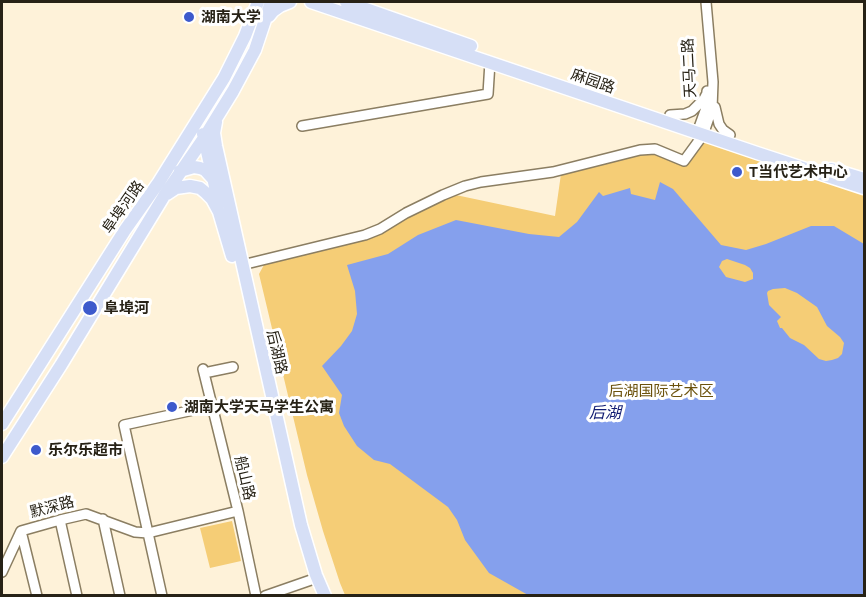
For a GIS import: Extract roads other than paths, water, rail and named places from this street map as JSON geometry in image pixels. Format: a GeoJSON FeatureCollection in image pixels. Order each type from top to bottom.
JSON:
{"type":"FeatureCollection","features":[{"type":"Feature","properties":{"kind":"main road","name":"阜埠河路"},"geometry":{"type":"LineString","coordinates":[[2,424],[125,230],[159,182],[236,58],[258,2]]}},
{"type":"Feature","properties":{"kind":"main road"},"geometry":{"type":"LineString","coordinates":[[2,457],[246,68],[271,2]]}},
{"type":"Feature","properties":{"kind":"main road"},"geometry":{"type":"LineString","coordinates":[[264,25],[273,10],[290,2]]}},
{"type":"Feature","properties":{"kind":"main road","name":"麻园路"},"geometry":{"type":"LineString","coordinates":[[311,2],[701,130],[864,188]]}},
{"type":"Feature","properties":{"kind":"main road","name":"麻园路"},"geometry":{"type":"LineString","coordinates":[[346,2],[670,115],[701,130],[730,135],[864,179]]}},
{"type":"Feature","properties":{"kind":"main road"},"geometry":{"type":"LineString","coordinates":[[208,103],[204,118],[204,138],[214,180],[227,218]]}},
{"type":"Feature","properties":{"kind":"main road","name":"后湖路"},"geometry":{"type":"LineString","coordinates":[[218,113],[214,133],[227,218],[289,506],[299,544],[318,596]]}},
{"type":"Feature","properties":{"kind":"main road"},"geometry":{"type":"LineString","coordinates":[[159,182],[194,167],[205,170],[214,180]]}},
{"type":"Feature","properties":{"kind":"main road","name":"后湖路"},"geometry":{"type":"LineString","coordinates":[[164,196],[182,187],[200,188],[227,218],[242,265],[301,525],[316,576],[325,596]]}},
{"type":"Feature","properties":{"kind":"street","name":"天马二路"},"geometry":{"type":"LineString","coordinates":[[700,2],[710,93]]}},
{"type":"Feature","properties":{"kind":"street"},"geometry":{"type":"LineString","coordinates":[[242,265],[365,235],[443,195],[481,182],[553,172],[640,150],[655,149],[684,161],[712,110],[706,2]]}},
{"type":"Feature","properties":{"kind":"street"},"geometry":{"type":"LineString","coordinates":[[302,126],[488,94],[490,62]]}},
{"type":"Feature","properties":{"kind":"street"},"geometry":{"type":"LineString","coordinates":[[670,115],[692,111],[710,93]]}},
{"type":"Feature","properties":{"kind":"street"},"geometry":{"type":"LineString","coordinates":[[710,93],[719,124],[730,135]]}},
{"type":"Feature","properties":{"kind":"street","name":"船山路"},"geometry":{"type":"LineString","coordinates":[[234,367],[204,371],[256,596]]}},
{"type":"Feature","properties":{"kind":"street"},"geometry":{"type":"LineString","coordinates":[[162,596],[124,425],[212,406]]}},
{"type":"Feature","properties":{"kind":"street","name":"默深路"},"geometry":{"type":"LineString","coordinates":[[2,572],[21,531],[60,520],[86,514],[135,532],[148,533],[238,511]]}},
{"type":"Feature","properties":{"kind":"street"},"geometry":{"type":"LineString","coordinates":[[103,519],[120,596]]}},
{"type":"Feature","properties":{"kind":"street"},"geometry":{"type":"LineString","coordinates":[[60,520],[77,596]]}},
{"type":"Feature","properties":{"kind":"street"},"geometry":{"type":"LineString","coordinates":[[21,531],[37,596]]}},
{"type":"Feature","properties":{"kind":"street"},"geometry":{"type":"LineString","coordinates":[[265,596],[292,591],[311,580]]}},
{"type":"Feature","properties":{"kind":"water","name":"后湖"},"geometry":{"type":"Polygon","coordinates":[[[660,182],[673,189],[721,245],[746,250],[811,226],[834,226],[864,244],[864,595],[528,595],[489,573],[465,540],[457,520],[448,507],[390,464],[374,460],[357,446],[344,426],[339,413],[342,395],[322,366],[352,331],[357,314],[355,291],[347,265],[388,254],[418,235],[456,220],[529,234],[559,237],[577,222],[599,192],[603,196],[630,188],[631,194],[655,200],[660,182]],[[727,259],[722,261],[719,267],[726,277],[745,282],[753,279],[750,268],[727,259]],[[785,288],[773,289],[767,293],[769,305],[781,317],[777,321],[780,328],[819,359],[826,361],[838,358],[842,354],[844,343],[840,337],[827,326],[817,307],[797,293],[785,288]]]}},
{"type":"Feature","properties":{"kind":"place","name":"湖南大学"},"geometry":{"type":"Point","coordinates":[189,17]}},
{"type":"Feature","properties":{"kind":"place","name":"T当代艺术中心"},"geometry":{"type":"Point","coordinates":[737,172]}},
{"type":"Feature","properties":{"kind":"place","name":"阜埠河"},"geometry":{"type":"Point","coordinates":[90,308]}},
{"type":"Feature","properties":{"kind":"place","name":"湖南大学天马学生公寓"},"geometry":{"type":"Point","coordinates":[172,407]}},
{"type":"Feature","properties":{"kind":"place","name":"乐尔乐超市"},"geometry":{"type":"Point","coordinates":[36,450]}},
{"type":"Feature","properties":{"kind":"park label","name":"后湖国际艺术区"},"geometry":{"type":"Point","coordinates":[661,391]}}]}
